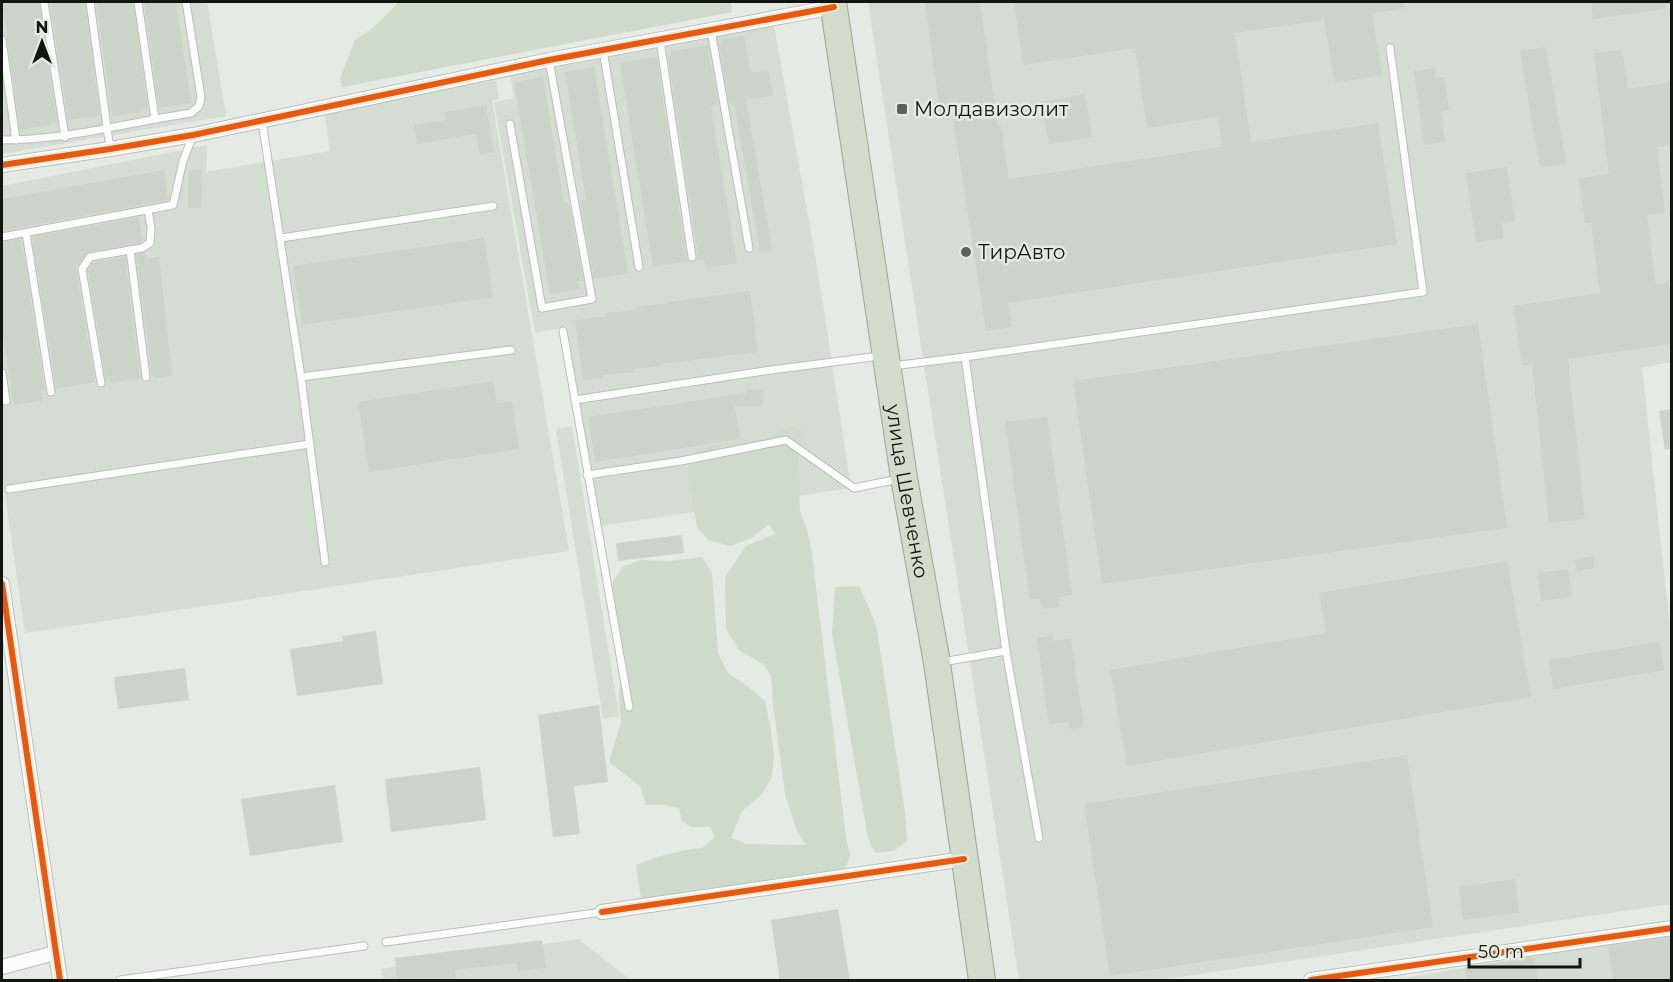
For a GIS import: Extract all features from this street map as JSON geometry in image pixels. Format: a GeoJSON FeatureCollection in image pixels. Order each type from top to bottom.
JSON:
{"type":"FeatureCollection","features":[{"type":"Feature","properties":{"kind":"highway","name":"улица Шевченко"},"geometry":{"type":"LineString","coordinates":[[833,4],[904,478],[937,663],[982,981]]}},
{"type":"Feature","properties":{"kind":"street"},"geometry":{"type":"LineString","coordinates":[[2,165],[193,135],[549,60],[711,30],[833,4]]}},
{"type":"Feature","properties":{"kind":"street"},"geometry":{"type":"LineString","coordinates":[[2,584],[60,981]]}},
{"type":"Feature","properties":{"kind":"street"},"geometry":{"type":"LineString","coordinates":[[602,912],[964,859]]}},
{"type":"Feature","properties":{"kind":"street"},"geometry":{"type":"LineString","coordinates":[[1311,981],[1671,928]]}},
{"type":"Feature","properties":{"kind":"street"},"geometry":{"type":"LineString","coordinates":[[2,967],[56,953]]}},
{"type":"Feature","properties":{"kind":"lane"},"geometry":{"type":"LineString","coordinates":[[44,2],[64,136]]}},
{"type":"Feature","properties":{"kind":"lane"},"geometry":{"type":"LineString","coordinates":[[90,2],[110,149]]}},
{"type":"Feature","properties":{"kind":"lane"},"geometry":{"type":"LineString","coordinates":[[138,2],[155,119]]}},
{"type":"Feature","properties":{"kind":"lane"},"geometry":{"type":"LineString","coordinates":[[2,140],[64,136],[192,113],[199,106],[201,97],[186,2]]}},
{"type":"Feature","properties":{"kind":"lane"},"geometry":{"type":"LineString","coordinates":[[711,30],[749,248]]}},
{"type":"Feature","properties":{"kind":"lane"},"geometry":{"type":"LineString","coordinates":[[2,40],[16,140]]}},
{"type":"Feature","properties":{"kind":"lane"},"geometry":{"type":"LineString","coordinates":[[660,40],[692,257]]}},
{"type":"Feature","properties":{"kind":"lane"},"geometry":{"type":"LineString","coordinates":[[575,400],[771,370],[965,357],[1423,292],[1390,48]]}},
{"type":"Feature","properties":{"kind":"lane"},"geometry":{"type":"LineString","coordinates":[[603,50],[639,267]]}},
{"type":"Feature","properties":{"kind":"lane"},"geometry":{"type":"LineString","coordinates":[[510,124],[542,308],[592,299],[549,60]]}},
{"type":"Feature","properties":{"kind":"lane"},"geometry":{"type":"LineString","coordinates":[[262,121],[301,377],[325,562]]}},
{"type":"Feature","properties":{"kind":"lane"},"geometry":{"type":"LineString","coordinates":[[2,237],[173,205],[183,161],[193,135]]}},
{"type":"Feature","properties":{"kind":"lane"},"geometry":{"type":"LineString","coordinates":[[280,238],[493,206]]}},
{"type":"Feature","properties":{"kind":"lane"},"geometry":{"type":"LineString","coordinates":[[101,383],[82,269],[90,257],[142,248],[150,243],[151,228],[148,210]]}},
{"type":"Feature","properties":{"kind":"lane"},"geometry":{"type":"LineString","coordinates":[[26,233],[51,392]]}},
{"type":"Feature","properties":{"kind":"lane"},"geometry":{"type":"LineString","coordinates":[[130,250],[146,377]]}},
{"type":"Feature","properties":{"kind":"lane"},"geometry":{"type":"LineString","coordinates":[[563,331],[629,707]]}},
{"type":"Feature","properties":{"kind":"lane"},"geometry":{"type":"LineString","coordinates":[[301,377],[511,350]]}},
{"type":"Feature","properties":{"kind":"lane"},"geometry":{"type":"LineString","coordinates":[[965,357],[1006,651],[1039,838]]}},
{"type":"Feature","properties":{"kind":"lane"},"geometry":{"type":"LineString","coordinates":[[2,373],[6,401]]}},
{"type":"Feature","properties":{"kind":"lane"},"geometry":{"type":"LineString","coordinates":[[587,476],[681,461],[786,440],[854,488],[904,478]]}},
{"type":"Feature","properties":{"kind":"lane"},"geometry":{"type":"LineString","coordinates":[[9,489],[310,444]]}},
{"type":"Feature","properties":{"kind":"lane"},"geometry":{"type":"LineString","coordinates":[[937,663],[1006,651]]}},
{"type":"Feature","properties":{"kind":"lane"},"geometry":{"type":"LineString","coordinates":[[386,942],[602,912]]}},
{"type":"Feature","properties":{"kind":"lane"},"geometry":{"type":"LineString","coordinates":[[120,981],[364,946]]}},
{"type":"Feature","properties":{"kind":"shaded area"},"geometry":{"type":"Polygon","coordinates":[[[2,2],[207,2],[226,116],[2,154],[2,2]]]}},
{"type":"Feature","properties":{"kind":"shaded area"},"geometry":{"type":"Polygon","coordinates":[[[868,2],[1671,2],[1671,362],[1642,368],[1671,627],[1671,904],[1160,980],[1019,980],[868,2]]]}},
{"type":"Feature","properties":{"kind":"shaded area"},"geometry":{"type":"Polygon","coordinates":[[[774,26],[818,272],[851,488],[600,526],[567,327],[535,333],[494,102],[514,98],[510,75],[774,26]]]}},
{"type":"Feature","properties":{"kind":"shaded area"},"geometry":{"type":"Polygon","coordinates":[[[496,80],[499,99],[492,101],[569,551],[25,633],[2,473],[2,186],[207,145],[206,172],[330,151],[325,115],[496,80]]]}},
{"type":"Feature","properties":{"kind":"shaded area"},"geometry":{"type":"Polygon","coordinates":[[[572,426],[619,716],[603,719],[556,429],[572,426]]]}},
{"type":"Feature","properties":{"kind":"shaded area"},"geometry":{"type":"Polygon","coordinates":[[[1671,932],[1671,980],[1392,980],[1534,956],[1608,940],[1671,932]]]}},
{"type":"Feature","properties":{"kind":"shaded area"},"geometry":{"type":"Polygon","coordinates":[[[578,939],[631,980],[383,980],[381,969],[578,939]]]}},
{"type":"Feature","properties":{"kind":"green space"},"geometry":{"type":"Polygon","coordinates":[[[399,2],[731,2],[732,12],[342,87],[340,78],[355,40],[374,27],[399,2]]]}},
{"type":"Feature","properties":{"kind":"green space"},"geometry":{"type":"Polygon","coordinates":[[[793,426],[803,431],[798,454],[800,511],[812,553],[846,838],[850,855],[846,867],[838,872],[661,899],[641,898],[636,865],[669,854],[702,848],[715,837],[710,827],[691,827],[682,821],[679,808],[646,805],[640,786],[609,762],[621,722],[619,697],[625,654],[614,622],[613,581],[624,566],[641,560],[669,561],[702,557],[712,573],[718,653],[728,673],[765,701],[774,756],[772,777],[762,794],[742,811],[731,838],[747,844],[806,845],[797,831],[785,794],[771,675],[763,664],[739,650],[726,629],[725,577],[746,546],[775,534],[769,524],[752,538],[730,546],[708,540],[697,527],[687,469],[694,455],[702,448],[717,444],[764,439],[793,426]]]}},
{"type":"Feature","properties":{"kind":"green space"},"geometry":{"type":"Polygon","coordinates":[[[859,586],[876,624],[905,812],[907,841],[894,851],[875,853],[868,838],[832,634],[835,587],[859,586]]]}},
{"type":"Feature","properties":{"kind":"building"},"geometry":{"type":"Polygon","coordinates":[[[2,2],[39,2],[57,122],[50,123],[50,125],[20,130],[2,2]]]}},
{"type":"Feature","properties":{"kind":"building"},"geometry":{"type":"Polygon","coordinates":[[[50,2],[85,2],[100,116],[68,120],[50,2]]]}},
{"type":"Feature","properties":{"kind":"building"},"geometry":{"type":"Polygon","coordinates":[[[96,2],[133,2],[148,109],[142,112],[112,116],[96,2]]]}},
{"type":"Feature","properties":{"kind":"building"},"geometry":{"type":"Polygon","coordinates":[[[144,2],[176,2],[191,103],[159,108],[144,2]]]}},
{"type":"Feature","properties":{"kind":"building"},"geometry":{"type":"Polygon","coordinates":[[[925,2],[980,2],[998,126],[1001,125],[1009,179],[1222,147],[1218,117],[1147,128],[1135,48],[1023,65],[1014,2],[1404,2],[1404,9],[1372,13],[1382,75],[1335,83],[1324,20],[1235,33],[1251,142],[1378,123],[1397,244],[1008,303],[1012,327],[986,331],[952,112],[940,113],[925,2]]]}},
{"type":"Feature","properties":{"kind":"building"},"geometry":{"type":"Polygon","coordinates":[[[1591,2],[1665,2],[1666,9],[1593,19],[1591,2]]]}},
{"type":"Feature","properties":{"kind":"building"},"geometry":{"type":"Polygon","coordinates":[[[744,36],[751,73],[768,70],[773,95],[746,100],[772,250],[760,252],[734,103],[729,103],[719,44],[722,43],[721,40],[744,36]]]}},
{"type":"Feature","properties":{"kind":"building"},"geometry":{"type":"Polygon","coordinates":[[[708,45],[718,105],[711,107],[737,263],[706,268],[704,259],[696,260],[698,256],[668,56],[671,55],[670,52],[708,45]]]}},
{"type":"Feature","properties":{"kind":"building"},"geometry":{"type":"Polygon","coordinates":[[[1546,47],[1566,163],[1540,168],[1520,51],[1546,47]]]}},
{"type":"Feature","properties":{"kind":"building"},"geometry":{"type":"Polygon","coordinates":[[[1622,50],[1628,89],[1671,82],[1671,145],[1657,147],[1665,213],[1647,215],[1656,285],[1669,283],[1671,344],[1568,359],[1585,519],[1549,523],[1532,364],[1522,366],[1513,306],[1600,293],[1591,222],[1585,223],[1579,178],[1609,174],[1594,53],[1622,50]]]}},
{"type":"Feature","properties":{"kind":"building"},"geometry":{"type":"Polygon","coordinates":[[[657,57],[686,258],[689,261],[653,267],[620,63],[657,57]]]}},
{"type":"Feature","properties":{"kind":"building"},"geometry":{"type":"Polygon","coordinates":[[[594,67],[628,273],[594,279],[580,201],[586,200],[565,72],[594,67]]]}},
{"type":"Feature","properties":{"kind":"building"},"geometry":{"type":"Polygon","coordinates":[[[1435,68],[1436,78],[1445,77],[1449,110],[1441,111],[1445,142],[1424,145],[1414,71],[1435,68]]]}},
{"type":"Feature","properties":{"kind":"building"},"geometry":{"type":"Polygon","coordinates":[[[543,77],[564,204],[569,203],[583,281],[577,281],[579,289],[550,294],[514,82],[543,77]]]}},
{"type":"Feature","properties":{"kind":"building"},"geometry":{"type":"Polygon","coordinates":[[[1085,94],[1092,137],[1049,144],[1041,102],[1085,94]]]}},
{"type":"Feature","properties":{"kind":"building"},"geometry":{"type":"Polygon","coordinates":[[[486,105],[494,152],[480,155],[476,134],[417,144],[414,125],[446,120],[445,112],[486,105]]]}},
{"type":"Feature","properties":{"kind":"building"},"geometry":{"type":"Polygon","coordinates":[[[1507,167],[1515,221],[1502,223],[1504,238],[1476,242],[1466,173],[1507,167]]]}},
{"type":"Feature","properties":{"kind":"building"},"geometry":{"type":"Polygon","coordinates":[[[164,170],[168,200],[2,231],[2,199],[164,170]]]}},
{"type":"Feature","properties":{"kind":"building"},"geometry":{"type":"Polygon","coordinates":[[[189,170],[202,170],[201,208],[188,208],[189,170]]]}},
{"type":"Feature","properties":{"kind":"building"},"geometry":{"type":"Polygon","coordinates":[[[139,217],[143,241],[89,252],[77,266],[95,382],[56,389],[32,237],[139,217]]]}},
{"type":"Feature","properties":{"kind":"building"},"geometry":{"type":"Polygon","coordinates":[[[484,238],[493,297],[302,325],[293,266],[484,238]]]}},
{"type":"Feature","properties":{"kind":"building"},"geometry":{"type":"Polygon","coordinates":[[[21,239],[45,390],[41,391],[42,401],[14,405],[2,331],[2,242],[21,239]]]}},
{"type":"Feature","properties":{"kind":"building"},"geometry":{"type":"Polygon","coordinates":[[[145,253],[146,259],[159,257],[172,376],[154,378],[152,376],[136,255],[145,253]]]}},
{"type":"Feature","properties":{"kind":"building"},"geometry":{"type":"Polygon","coordinates":[[[125,257],[140,378],[110,383],[110,380],[106,380],[88,270],[93,262],[125,257]]]}},
{"type":"Feature","properties":{"kind":"building"},"geometry":{"type":"Polygon","coordinates":[[[750,291],[758,352],[662,364],[662,366],[634,369],[634,372],[603,375],[603,378],[583,380],[575,320],[606,316],[606,313],[635,310],[635,307],[750,291]]]}},
{"type":"Feature","properties":{"kind":"building"},"geometry":{"type":"Polygon","coordinates":[[[1478,324],[1507,528],[1102,584],[1073,381],[1478,324]]]}},
{"type":"Feature","properties":{"kind":"building"},"geometry":{"type":"Polygon","coordinates":[[[493,381],[497,403],[512,401],[519,449],[369,472],[358,402],[493,381]]]}},
{"type":"Feature","properties":{"kind":"building"},"geometry":{"type":"Polygon","coordinates":[[[746,389],[763,389],[762,406],[735,406],[740,439],[595,462],[588,417],[746,393],[746,389]]]}},
{"type":"Feature","properties":{"kind":"building"},"geometry":{"type":"Polygon","coordinates":[[[1671,409],[1671,449],[1665,450],[1659,411],[1671,409]]]}},
{"type":"Feature","properties":{"kind":"building"},"geometry":{"type":"Polygon","coordinates":[[[1047,417],[1072,595],[1058,597],[1060,607],[1042,609],[1040,598],[1030,599],[1005,422],[1047,417]]]}},
{"type":"Feature","properties":{"kind":"building"},"geometry":{"type":"Polygon","coordinates":[[[682,535],[684,553],[618,561],[616,543],[682,535]]]}},
{"type":"Feature","properties":{"kind":"building"},"geometry":{"type":"Polygon","coordinates":[[[1593,556],[1594,568],[1577,571],[1575,559],[1593,556]]]}},
{"type":"Feature","properties":{"kind":"building"},"geometry":{"type":"Polygon","coordinates":[[[1507,561],[1531,697],[1127,766],[1110,670],[1326,633],[1319,593],[1507,561]]]}},
{"type":"Feature","properties":{"kind":"building"},"geometry":{"type":"Polygon","coordinates":[[[1568,569],[1572,597],[1541,601],[1537,573],[1568,569]]]}},
{"type":"Feature","properties":{"kind":"building"},"geometry":{"type":"Polygon","coordinates":[[[376,631],[383,684],[297,696],[290,649],[343,641],[342,636],[376,631]]]}},
{"type":"Feature","properties":{"kind":"building"},"geometry":{"type":"Polygon","coordinates":[[[1053,635],[1054,641],[1071,639],[1084,727],[1070,729],[1069,722],[1049,724],[1037,638],[1053,635]]]}},
{"type":"Feature","properties":{"kind":"building"},"geometry":{"type":"Polygon","coordinates":[[[1659,642],[1664,670],[1553,689],[1549,660],[1659,642]]]}},
{"type":"Feature","properties":{"kind":"building"},"geometry":{"type":"Polygon","coordinates":[[[185,668],[189,700],[118,709],[114,677],[185,668]]]}},
{"type":"Feature","properties":{"kind":"building"},"geometry":{"type":"Polygon","coordinates":[[[599,705],[608,782],[574,786],[580,834],[553,837],[538,715],[599,705]]]}},
{"type":"Feature","properties":{"kind":"building"},"geometry":{"type":"Polygon","coordinates":[[[1407,755],[1433,927],[1110,976],[1084,804],[1407,755]]]}},
{"type":"Feature","properties":{"kind":"building"},"geometry":{"type":"Polygon","coordinates":[[[480,767],[486,820],[391,832],[385,779],[480,767]]]}},
{"type":"Feature","properties":{"kind":"building"},"geometry":{"type":"Polygon","coordinates":[[[335,785],[343,842],[250,856],[241,799],[335,785]]]}},
{"type":"Feature","properties":{"kind":"building"},"geometry":{"type":"Polygon","coordinates":[[[1515,879],[1519,913],[1463,920],[1459,887],[1515,879]]]}},
{"type":"Feature","properties":{"kind":"building"},"geometry":{"type":"Polygon","coordinates":[[[838,909],[850,981],[780,981],[771,920],[838,909]]]}},
{"type":"Feature","properties":{"kind":"building"},"geometry":{"type":"Polygon","coordinates":[[[1671,937],[1671,981],[1613,981],[1608,946],[1671,937]]]}},
{"type":"Feature","properties":{"kind":"building"},"geometry":{"type":"Polygon","coordinates":[[[542,940],[546,968],[518,971],[517,963],[455,970],[457,981],[397,981],[395,958],[542,940]]]}},
{"type":"Feature","properties":{"kind":"building"},"geometry":{"type":"Polygon","coordinates":[[[1534,957],[1538,981],[1467,981],[1465,967],[1534,957]]]}},
{"type":"Feature","properties":{"kind":"cycle path"},"geometry":{"type":"LineString","coordinates":[[2,165],[193,135],[549,60],[834,7]]}},
{"type":"Feature","properties":{"kind":"cycle path"},"geometry":{"type":"LineString","coordinates":[[2,584],[60,980]]}},
{"type":"Feature","properties":{"kind":"cycle path"},"geometry":{"type":"LineString","coordinates":[[602,912],[964,859]]}},
{"type":"Feature","properties":{"kind":"cycle path"},"geometry":{"type":"LineString","coordinates":[[1311,980],[1672,928]]}},
{"type":"Feature","properties":{"kind":"place","name":"Молдавизолит"},"geometry":{"type":"Point","coordinates":[902,109]}},
{"type":"Feature","properties":{"kind":"place","name":"ТирАвто"},"geometry":{"type":"Point","coordinates":[966,252]}}]}
